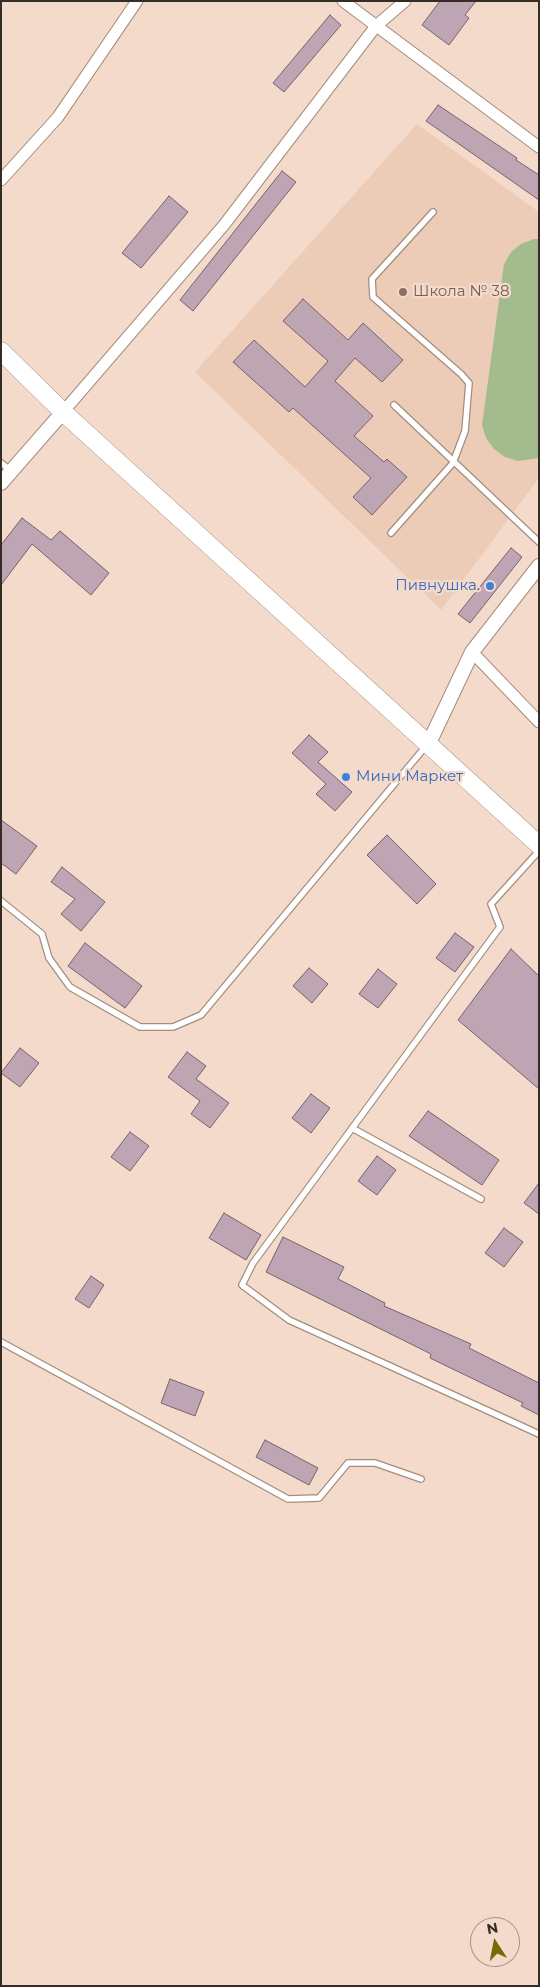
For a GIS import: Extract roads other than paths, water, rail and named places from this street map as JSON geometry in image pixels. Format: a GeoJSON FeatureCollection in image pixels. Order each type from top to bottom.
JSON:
{"type":"FeatureCollection","features":[{"type":"Feature","properties":{"kind":"highway"},"geometry":{"type":"LineString","coordinates":[[1,351],[63,412],[539,845]]}},
{"type":"Feature","properties":{"kind":"street"},"geometry":{"type":"LineString","coordinates":[[1,180],[58,117],[137,1]]}},
{"type":"Feature","properties":{"kind":"street"},"geometry":{"type":"LineString","coordinates":[[343,1],[539,147]]}},
{"type":"Feature","properties":{"kind":"street"},"geometry":{"type":"LineString","coordinates":[[1,483],[6,466],[63,412],[224,225],[376,26],[405,1]]}},
{"type":"Feature","properties":{"kind":"street"},"geometry":{"type":"LineString","coordinates":[[429,743],[472,652],[539,566]]}},
{"type":"Feature","properties":{"kind":"street"},"geometry":{"type":"LineString","coordinates":[[472,652],[539,722]]}},
{"type":"Feature","properties":{"kind":"lane"},"geometry":{"type":"LineString","coordinates":[[391,533],[453,463],[465,431],[469,383],[373,297],[372,279],[433,212]]}},
{"type":"Feature","properties":{"kind":"lane"},"geometry":{"type":"LineString","coordinates":[[394,405],[453,463],[539,542]]}},
{"type":"Feature","properties":{"kind":"lane"},"geometry":{"type":"LineString","coordinates":[[1,901],[42,934],[49,958],[70,987],[140,1028],[173,1027],[201,1015],[429,743]]}},
{"type":"Feature","properties":{"kind":"lane"},"geometry":{"type":"LineString","coordinates":[[539,851],[491,904],[500,927],[253,1263],[242,1285],[289,1320],[539,1434]]}},
{"type":"Feature","properties":{"kind":"lane"},"geometry":{"type":"LineString","coordinates":[[352,1128],[481,1199]]}},
{"type":"Feature","properties":{"kind":"lane"},"geometry":{"type":"LineString","coordinates":[[1,1342],[288,1499],[319,1498],[348,1463],[375,1463],[421,1479]]}},
{"type":"Feature","properties":{"kind":"place","name":"Школа № 38"},"geometry":{"type":"Point","coordinates":[403,292]}},
{"type":"Feature","properties":{"kind":"place","name":"Пивнушка."},"geometry":{"type":"Point","coordinates":[490,586]}},
{"type":"Feature","properties":{"kind":"place","name":"Мини Маркет"},"geometry":{"type":"Point","coordinates":[346,777]}}]}
